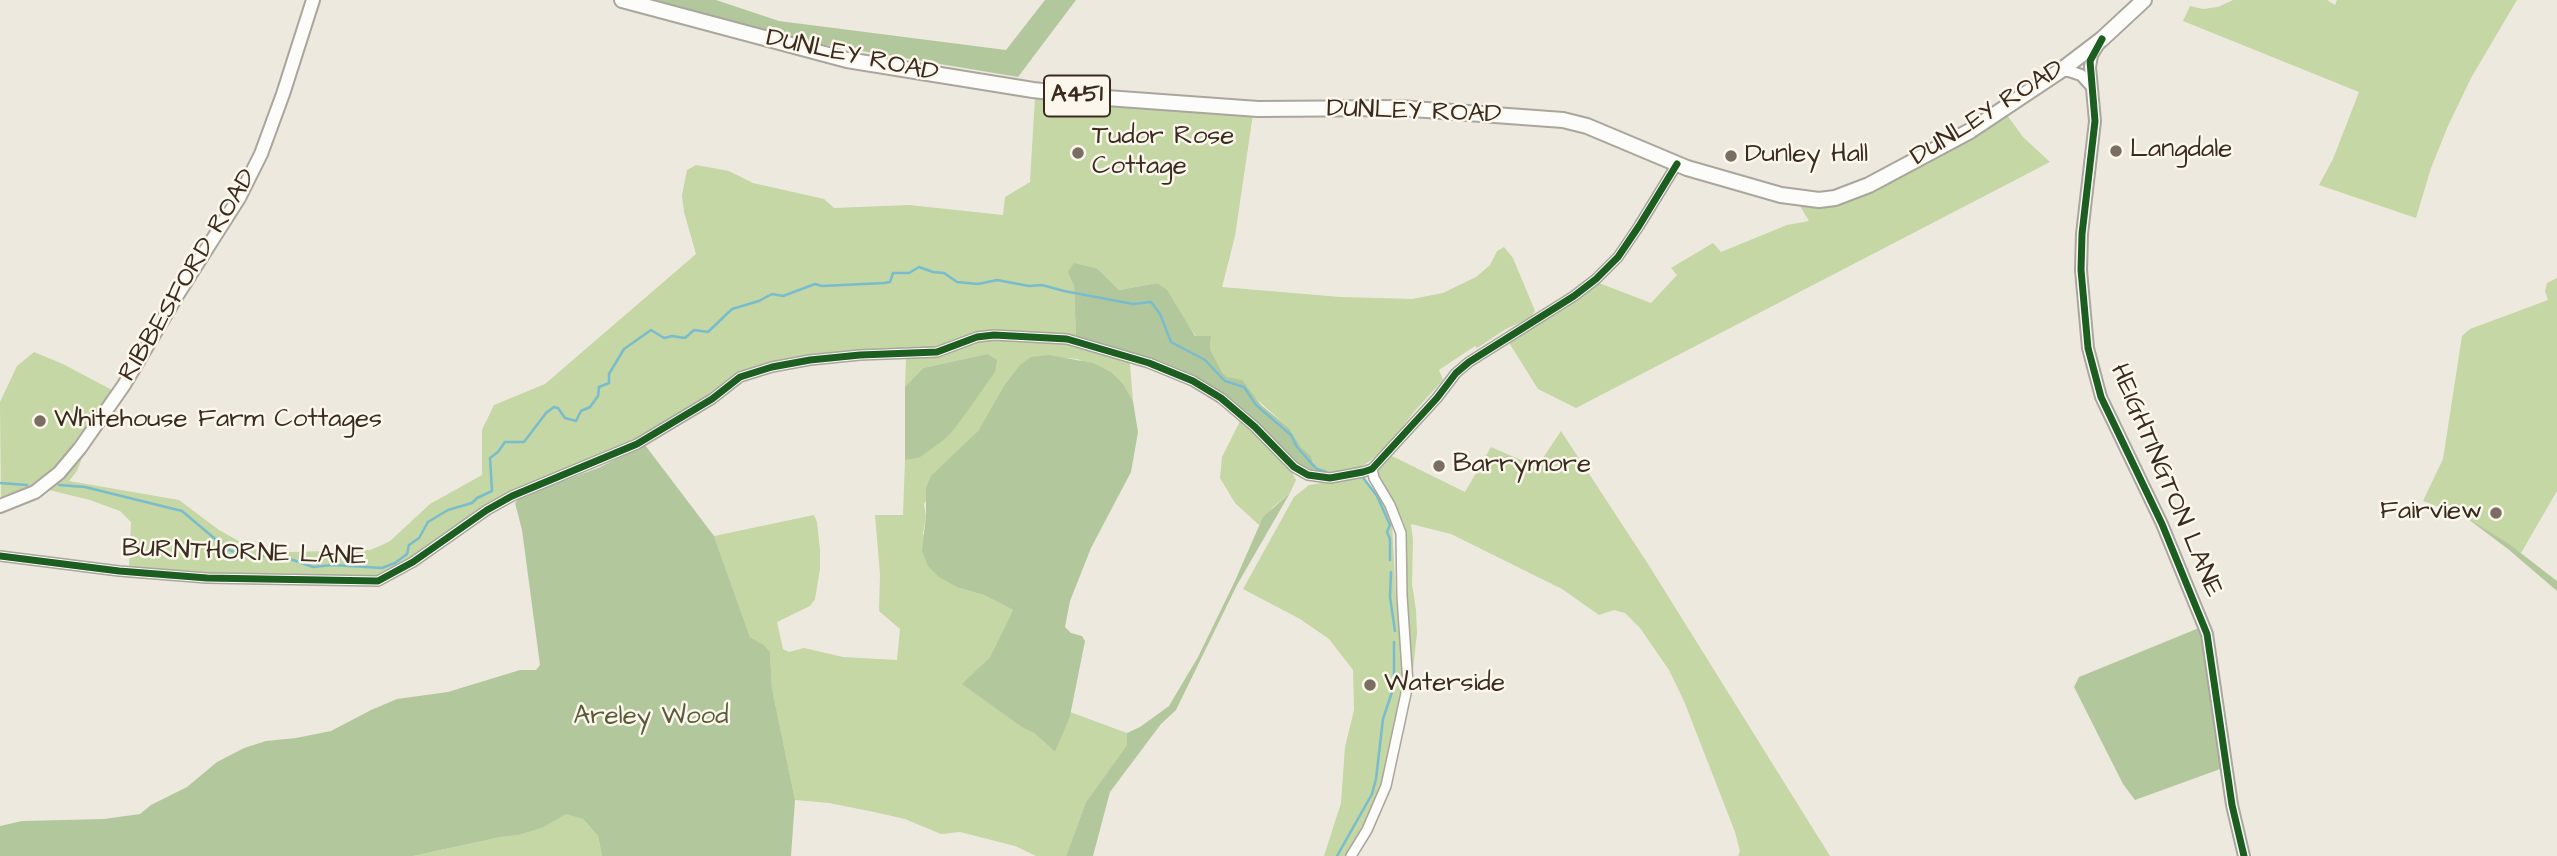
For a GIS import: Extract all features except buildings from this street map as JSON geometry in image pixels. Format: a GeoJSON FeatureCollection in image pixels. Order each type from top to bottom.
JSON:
{"type":"FeatureCollection","features":[{"type":"Feature","properties":{"kind":"main road","name":"RIBBESFORD ROAD"},"geometry":{"type":"LineString","coordinates":[[0,506],[35,492],[59,474],[124,386],[239,198],[261,154],[313,0]]}},
{"type":"Feature","properties":{"kind":"main road","name":"DUNLEY ROAD"},"geometry":{"type":"LineString","coordinates":[[622,0],[847,60],[986,84],[1093,97],[1230,108],[1399,108],[1563,120],[1587,126],[1677,163],[1781,195],[1819,200],[1835,198],[1869,185],[1948,143],[2060,71],[2102,39],[2144,0]]}},
{"type":"Feature","properties":{"kind":"street","name":"HEIGHTINGTON LANE"},"geometry":{"type":"LineString","coordinates":[[2102,39],[2090,61],[2095,130],[2088,167],[2081,270],[2084,315],[2093,370],[2101,397],[2162,524],[2207,634],[2213,660],[2232,805],[2245,856]]}},
{"type":"Feature","properties":{"kind":"street"},"geometry":{"type":"LineString","coordinates":[[2060,71],[2081,75],[2091,86]]}},
{"type":"Feature","properties":{"kind":"street"},"geometry":{"type":"LineString","coordinates":[[1351,856],[1367,830],[1386,786],[1408,684],[1401,533],[1372,469],[1437,398],[1456,373],[1505,337],[1574,296],[1618,257],[1677,163]]}},
{"type":"Feature","properties":{"kind":"street","name":"BURNTHORNE LANE"},"geometry":{"type":"LineString","coordinates":[[0,556],[119,571],[207,578],[379,581],[413,562],[487,510],[512,496],[637,444],[712,399],[740,377],[772,367],[810,360],[937,352],[977,337],[994,335],[1067,339],[1121,353],[1193,381],[1213,392],[1242,415],[1294,467],[1308,475],[1330,478],[1372,469]]}},
{"type":"Feature","properties":{"kind":"green space"},"geometry":{"type":"Polygon","coordinates":[[[651,0],[716,0],[779,21],[1006,50],[1045,0],[1076,0],[1018,77],[820,44],[651,0]]]}},
{"type":"Feature","properties":{"kind":"green space"},"geometry":{"type":"Polygon","coordinates":[[[2233,0],[2327,0],[2335,5],[2337,0],[2517,0],[2471,78],[2448,126],[2431,168],[2416,218],[2319,185],[2333,159],[2359,92],[2183,21],[2190,6],[2203,9],[2218,7],[2233,0]]]}},
{"type":"Feature","properties":{"kind":"green space"},"geometry":{"type":"Polygon","coordinates":[[[1035,97],[1253,114],[1235,236],[1222,287],[1341,297],[1412,299],[1443,293],[1476,277],[1490,265],[1497,251],[1504,247],[1513,258],[1535,311],[1530,318],[1506,329],[1477,348],[1475,346],[1439,370],[1443,380],[1392,441],[1371,460],[1361,467],[1327,474],[1316,474],[1311,456],[1301,447],[1289,428],[1234,379],[1222,372],[1210,349],[1211,337],[1196,336],[1157,283],[1119,290],[1098,269],[1069,272],[1074,286],[1076,337],[1063,333],[973,333],[934,348],[775,361],[744,370],[733,375],[704,398],[617,449],[499,497],[401,564],[371,578],[129,568],[131,522],[120,511],[49,490],[82,458],[69,481],[179,500],[219,530],[253,549],[290,552],[370,550],[390,541],[430,504],[482,475],[482,430],[494,405],[545,384],[696,254],[682,195],[687,170],[696,165],[729,171],[753,183],[824,199],[834,208],[909,205],[1003,215],[1005,197],[1030,182],[1035,97]]]}},
{"type":"Feature","properties":{"kind":"green space"},"geometry":{"type":"Polygon","coordinates":[[[2007,115],[2023,137],[2050,162],[1576,408],[1538,389],[1508,341],[1599,283],[1651,303],[1677,275],[1671,268],[1713,243],[1721,252],[1787,225],[1809,221],[1800,206],[1835,203],[1958,144],[2007,115]]]}},
{"type":"Feature","properties":{"kind":"green space"},"geometry":{"type":"Polygon","coordinates":[[[1074,263],[1098,269],[1119,290],[1157,283],[1167,290],[1195,336],[1211,336],[1210,349],[1222,372],[1227,377],[1242,380],[1261,405],[1289,428],[1301,447],[1311,456],[1316,474],[1293,460],[1249,416],[1202,380],[1117,348],[1076,337],[1074,286],[1068,272],[1074,263]]]}},
{"type":"Feature","properties":{"kind":"green space"},"geometry":{"type":"Polygon","coordinates":[[[2557,278],[2557,491],[2521,553],[2464,516],[2423,501],[2443,459],[2462,336],[2470,329],[2548,300],[2545,291],[2547,283],[2557,278]]]}},
{"type":"Feature","properties":{"kind":"green space"},"geometry":{"type":"Polygon","coordinates":[[[995,339],[1078,345],[1128,359],[1130,365],[1133,401],[1124,385],[1078,359],[1066,358],[979,430],[963,447],[924,504],[926,516],[923,534],[959,588],[984,595],[1013,610],[990,657],[963,684],[1023,728],[1034,733],[1055,752],[1070,712],[1127,733],[1127,745],[1086,802],[1066,856],[1036,856],[1015,846],[960,832],[941,834],[905,819],[829,803],[795,800],[772,688],[770,652],[750,637],[714,536],[814,515],[820,550],[815,599],[810,606],[777,622],[783,649],[789,652],[804,648],[843,657],[897,660],[900,629],[879,611],[880,574],[875,515],[903,515],[905,460],[919,458],[956,427],[972,403],[987,354],[923,368],[905,387],[906,357],[929,357],[972,342],[995,339]]]}},
{"type":"Feature","properties":{"kind":"green space"},"geometry":{"type":"Polygon","coordinates":[[[34,352],[112,390],[55,469],[31,487],[1,499],[0,402],[17,366],[34,352]]]}},
{"type":"Feature","properties":{"kind":"green space"},"geometry":{"type":"Polygon","coordinates":[[[987,354],[997,360],[995,372],[956,427],[919,458],[905,460],[905,387],[923,368],[987,354]]]}},
{"type":"Feature","properties":{"kind":"green space"},"geometry":{"type":"Polygon","coordinates":[[[1049,355],[1093,363],[1111,372],[1124,385],[1133,401],[1138,432],[1131,472],[1091,548],[1070,601],[1065,627],[1071,633],[1082,636],[1085,641],[1070,716],[1055,752],[1034,733],[962,684],[990,657],[1013,610],[939,577],[928,566],[922,551],[926,488],[931,476],[979,430],[1004,386],[1020,365],[1031,357],[1049,355]]]}},
{"type":"Feature","properties":{"kind":"green space"},"geometry":{"type":"Polygon","coordinates":[[[1241,419],[1292,472],[1296,480],[1290,493],[1273,507],[1259,525],[1235,503],[1220,478],[1222,457],[1241,419]]]}},
{"type":"Feature","properties":{"kind":"green space"},"geometry":{"type":"Polygon","coordinates":[[[1561,431],[1648,564],[1830,856],[1738,856],[1740,851],[1735,832],[1684,701],[1669,670],[1640,628],[1625,613],[1614,610],[1599,615],[1562,589],[1451,534],[1411,524],[1412,584],[1417,633],[1412,679],[1407,618],[1406,531],[1379,475],[1379,466],[1392,456],[1465,492],[1491,447],[1537,467],[1561,431]]]}},
{"type":"Feature","properties":{"kind":"green space","name":"Areley Wood"},"geometry":{"type":"Polygon","coordinates":[[[645,445],[714,536],[750,637],[770,652],[772,688],[795,800],[791,856],[602,856],[598,836],[583,819],[566,814],[542,828],[519,835],[413,856],[0,856],[0,826],[22,821],[104,819],[140,814],[151,805],[187,787],[217,762],[244,748],[266,741],[331,731],[397,699],[448,692],[520,670],[536,670],[540,665],[516,498],[598,468],[645,445]]]}},
{"type":"Feature","properties":{"kind":"green space"},"geometry":{"type":"Polygon","coordinates":[[[1365,478],[1388,510],[1392,523],[1396,599],[1405,660],[1404,686],[1384,778],[1370,813],[1345,856],[1324,856],[1341,803],[1345,747],[1354,710],[1353,670],[1329,639],[1300,619],[1243,589],[1294,497],[1309,485],[1365,478]]]}},
{"type":"Feature","properties":{"kind":"green space"},"geometry":{"type":"Polygon","coordinates":[[[1290,493],[1237,585],[1176,710],[1161,724],[1110,792],[1093,856],[1066,856],[1086,802],[1127,745],[1127,733],[1169,706],[1198,657],[1263,517],[1290,493]]]}},
{"type":"Feature","properties":{"kind":"green space"},"geometry":{"type":"Polygon","coordinates":[[[2464,516],[2509,544],[2557,581],[2557,591],[2508,549],[2464,516]]]}},
{"type":"Feature","properties":{"kind":"green space"},"geometry":{"type":"Polygon","coordinates":[[[2199,628],[2223,768],[2135,800],[2123,784],[2074,687],[2079,677],[2199,628]]]}},
{"type":"Feature","properties":{"kind":"green space"},"geometry":{"type":"Polygon","coordinates":[[[566,813],[583,819],[598,836],[602,856],[413,856],[519,835],[542,828],[566,813]]]}},
{"type":"Feature","properties":{"kind":"waterway"},"geometry":{"type":"LineString","coordinates":[[59,485],[85,487],[182,511],[227,549],[247,557],[279,555],[313,567],[333,565],[382,568],[407,554],[409,545],[419,538],[428,522],[492,491],[490,458],[505,442],[524,442],[546,413],[554,407],[558,408],[565,418],[576,421],[581,411],[590,407],[598,396],[599,387],[609,383],[609,374],[624,349],[651,330],[664,338],[685,338],[694,330],[708,332],[732,309],[772,294],[783,296],[815,284],[822,286],[890,282],[893,273],[909,273],[919,267],[944,273],[957,282],[978,284],[997,280],[1029,286],[1042,285],[1133,304],[1151,302],[1160,314],[1171,342],[1205,360],[1225,381],[1244,387],[1256,405],[1291,435],[1297,447],[1312,464],[1326,472]]}},
{"type":"Feature","properties":{"kind":"waterway"},"geometry":{"type":"LineString","coordinates":[[1364,479],[1377,496],[1390,525],[1387,532],[1390,539],[1390,560]]}},
{"type":"Feature","properties":{"kind":"waterway"},"geometry":{"type":"LineString","coordinates":[[0,483],[27,485]]}},
{"type":"Feature","properties":{"kind":"waterway"},"geometry":{"type":"LineString","coordinates":[[1391,572],[1390,597],[1395,631]]}},
{"type":"Feature","properties":{"kind":"waterway"},"geometry":{"type":"LineString","coordinates":[[1337,856],[1372,794],[1376,779],[1383,719],[1394,686],[1394,642]]}},
{"type":"Feature","properties":{"kind":"cycle path"},"geometry":{"type":"LineString","coordinates":[[2102,39],[2090,61],[2095,121],[2082,234],[2081,270],[2088,348],[2101,397],[2162,524],[2207,634],[2232,805],[2244,856]]}},
{"type":"Feature","properties":{"kind":"cycle path"},"geometry":{"type":"LineString","coordinates":[[0,556],[119,571],[207,578],[378,581],[413,562],[487,510],[512,496],[637,444],[712,399],[740,377],[772,367],[810,360],[937,352],[977,337],[994,335],[1067,339],[1149,363],[1193,381],[1221,398],[1255,427],[1294,467],[1308,475],[1330,478],[1363,472],[1372,469],[1437,398],[1456,373],[1469,362],[1574,296],[1596,279],[1618,257],[1677,164]]}},
{"type":"Feature","properties":{"kind":"place","name":"Langdale"},"geometry":{"type":"Point","coordinates":[2116,151]}},
{"type":"Feature","properties":{"kind":"place","name":"Tudor Rose Cottage"},"geometry":{"type":"Point","coordinates":[1078,153]}},
{"type":"Feature","properties":{"kind":"place","name":"Dunley Hall"},"geometry":{"type":"Point","coordinates":[1731,156]}},
{"type":"Feature","properties":{"kind":"place","name":"Whitehouse Farm Cottages"},"geometry":{"type":"Point","coordinates":[40,421]}},
{"type":"Feature","properties":{"kind":"place","name":"Barrymore"},"geometry":{"type":"Point","coordinates":[1439,466]}},
{"type":"Feature","properties":{"kind":"place","name":"Fairview"},"geometry":{"type":"Point","coordinates":[2496,513]}},
{"type":"Feature","properties":{"kind":"place","name":"Waterside"},"geometry":{"type":"Point","coordinates":[1370,685]}}]}
